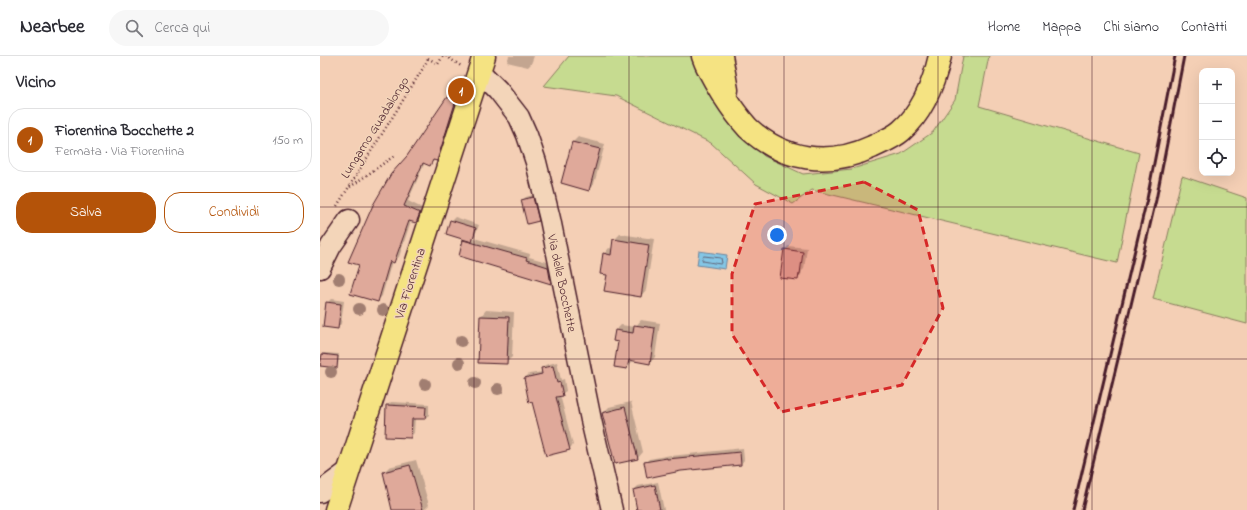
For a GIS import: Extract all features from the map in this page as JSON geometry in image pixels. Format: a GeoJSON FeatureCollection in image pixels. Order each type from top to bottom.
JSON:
{"type":"FeatureCollection","features":[{"type":"Feature","properties":{"kind":"main road"},"geometry":{"type":"LineString","coordinates":[[703,56],[713,79],[731,107],[747,127],[759,137],[783,150],[803,157],[814,158],[847,156],[877,145],[902,130],[918,109],[930,89],[940,56]]}},
{"type":"Feature","properties":{"kind":"main road"},"geometry":{"type":"LineString","coordinates":[[721,56],[731,107]]}},
{"type":"Feature","properties":{"kind":"main road","name":"Via Fiorentina"},"geometry":{"type":"LineString","coordinates":[[336,510],[475,65]]}},
{"type":"Feature","properties":{"kind":"street","name":"Via delle Bocchette"},"geometry":{"type":"LineString","coordinates":[[475,65],[503,95],[519,117],[536,162],[550,219],[591,420],[612,510]]}},
{"type":"Feature","properties":{"kind":"street"},"geometry":{"type":"LineString","coordinates":[[320,268],[331,246],[349,220]]}},
{"type":"Feature","properties":{"kind":"street"},"geometry":{"type":"LineString","coordinates":[[320,492],[347,472]]}},
{"type":"Feature","properties":{"kind":"path"},"geometry":{"type":"LineString","coordinates":[[429,57],[438,64],[443,56]]}},
{"type":"Feature","properties":{"kind":"path"},"geometry":{"type":"LineString","coordinates":[[446,56],[475,65]]}},
{"type":"Feature","properties":{"kind":"path","name":"Lungarno Guadalongo"},"geometry":{"type":"LineString","coordinates":[[394,156],[348,188],[429,57]]}},
{"type":"Feature","properties":{"kind":"highlighted area"},"geometry":{"type":"Polygon","coordinates":[[[864,182],[918,210],[943,308],[902,385],[781,412],[732,334],[732,274],[755,204],[864,182]]]}},
{"type":"Feature","properties":{"kind":"green space"},"geometry":{"type":"Polygon","coordinates":[[[569,56],[695,56],[711,93],[730,124],[764,156],[803,174],[852,169],[901,154],[933,132],[955,100],[963,56],[989,56],[979,106],[1139,153],[1117,263],[812,190],[793,204],[756,184],[711,143],[616,96],[544,86],[569,56]]]}},
{"type":"Feature","properties":{"kind":"green space"},"geometry":{"type":"Polygon","coordinates":[[[1182,176],[1247,198],[1247,324],[1153,299],[1182,176]]]}},
{"type":"Feature","properties":{"kind":"water"},"geometry":{"type":"Polygon","coordinates":[[[699,251],[727,255],[725,269],[697,265],[699,251]]]}},
{"type":"Feature","properties":{"kind":"building"},"geometry":{"type":"Polygon","coordinates":[[[447,97],[456,100],[437,161],[433,160],[430,166],[423,163],[404,206],[420,213],[416,223],[409,221],[394,263],[390,261],[378,302],[350,294],[359,265],[348,262],[373,205],[391,174],[407,156],[447,97]]]}},
{"type":"Feature","properties":{"kind":"building"},"geometry":{"type":"Polygon","coordinates":[[[572,142],[600,149],[589,191],[561,183],[572,142]]]}},
{"type":"Feature","properties":{"kind":"building"},"geometry":{"type":"Polygon","coordinates":[[[533,197],[539,221],[527,224],[521,200],[533,197]]]}},
{"type":"Feature","properties":{"kind":"building"},"geometry":{"type":"Polygon","coordinates":[[[450,220],[476,228],[472,242],[446,234],[450,220]]]}},
{"type":"Feature","properties":{"kind":"building"},"geometry":{"type":"Polygon","coordinates":[[[613,239],[649,245],[641,297],[604,291],[607,275],[600,274],[603,253],[611,255],[613,239]]]}},
{"type":"Feature","properties":{"kind":"building"},"geometry":{"type":"Polygon","coordinates":[[[463,240],[527,258],[526,260],[548,267],[551,284],[459,256],[463,240]]]}},
{"type":"Feature","properties":{"kind":"building"},"geometry":{"type":"Polygon","coordinates":[[[784,249],[803,252],[798,280],[780,278],[784,249]]]}},
{"type":"Feature","properties":{"kind":"building"},"geometry":{"type":"Polygon","coordinates":[[[326,302],[341,304],[338,329],[323,327],[326,302]]]}},
{"type":"Feature","properties":{"kind":"building"},"geometry":{"type":"Polygon","coordinates":[[[480,316],[509,317],[507,364],[478,363],[480,316]]]}},
{"type":"Feature","properties":{"kind":"building"},"geometry":{"type":"Polygon","coordinates":[[[634,325],[655,328],[650,364],[629,360],[627,369],[614,367],[618,342],[613,341],[615,330],[633,333],[634,325]]]}},
{"type":"Feature","properties":{"kind":"building"},"geometry":{"type":"Polygon","coordinates":[[[322,354],[338,356],[337,368],[320,366],[322,354]]]}},
{"type":"Feature","properties":{"kind":"building"},"geometry":{"type":"Polygon","coordinates":[[[553,366],[557,383],[560,382],[563,396],[556,397],[570,450],[546,456],[532,402],[529,403],[524,378],[542,374],[541,368],[553,366]]]}},
{"type":"Feature","properties":{"kind":"building"},"geometry":{"type":"Polygon","coordinates":[[[386,405],[426,407],[425,419],[412,419],[411,438],[385,437],[386,405]]]}},
{"type":"Feature","properties":{"kind":"building"},"geometry":{"type":"Polygon","coordinates":[[[625,407],[638,459],[615,464],[602,413],[625,407]]]}},
{"type":"Feature","properties":{"kind":"building"},"geometry":{"type":"Polygon","coordinates":[[[740,452],[741,465],[681,471],[647,478],[644,462],[667,458],[740,452]]]}},
{"type":"Feature","properties":{"kind":"building"},"geometry":{"type":"Polygon","coordinates":[[[410,465],[423,510],[392,510],[383,472],[410,465]]]}},
{"type":"Feature","properties":{"kind":"building"},"geometry":{"type":"Polygon","coordinates":[[[655,485],[660,510],[637,510],[633,490],[655,485]]]}},
{"type":"Feature","properties":{"kind":"railway"},"geometry":{"type":"LineString","coordinates":[[1073,510],[1147,199],[1175,56]]}},
{"type":"Feature","properties":{"kind":"railway"},"geometry":{"type":"LineString","coordinates":[[1082,510],[1156,200],[1184,56]]}},
{"type":"Feature","properties":{"kind":"place","name":"Fiorentina Bocchette 2"},"geometry":{"type":"Point","coordinates":[461,91]}}]}
